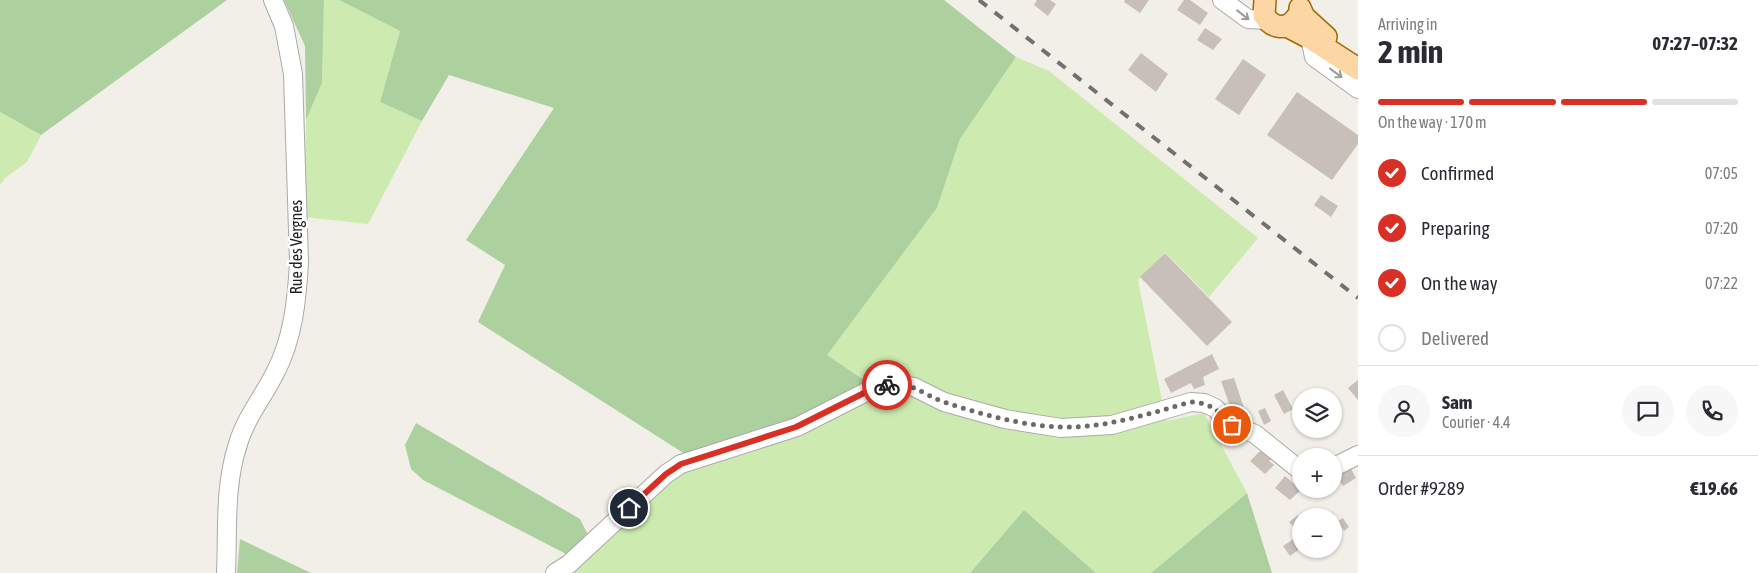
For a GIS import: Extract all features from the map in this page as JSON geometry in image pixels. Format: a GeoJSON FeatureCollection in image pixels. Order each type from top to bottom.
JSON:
{"type":"FeatureCollection","features":[{"type":"Feature","properties":{"kind":"main road"},"geometry":{"type":"LineString","coordinates":[[1287,26],[1296,20],[1299,2]]}},
{"type":"Feature","properties":{"kind":"main road"},"geometry":{"type":"LineString","coordinates":[[1299,2],[1304,17],[1358,65]]}},
{"type":"Feature","properties":{"kind":"main road"},"geometry":{"type":"LineString","coordinates":[[1261,8],[1276,26],[1287,26],[1310,38],[1358,69]]}},
{"type":"Feature","properties":{"kind":"street","name":"Rue des Vergnes"},"geometry":{"type":"LineString","coordinates":[[226,573],[228,487],[232,464],[245,425],[267,390],[284,352],[291,330],[298,289],[299,262],[293,74],[284,26],[273,0]]}},
{"type":"Feature","properties":{"kind":"street"},"geometry":{"type":"LineString","coordinates":[[1222,0],[1248,19],[1261,8]]}},
{"type":"Feature","properties":{"kind":"street"},"geometry":{"type":"LineString","coordinates":[[1310,38],[1314,57],[1358,89]]}},
{"type":"Feature","properties":{"kind":"street"},"geometry":{"type":"LineString","coordinates":[[555,573],[569,564],[666,474],[681,464],[796,427],[874,388],[894,383],[906,384],[944,402],[1005,419],[1061,428],[1112,424],[1191,402],[1204,403],[1215,408],[1232,425],[1255,434],[1292,464]]}},
{"type":"Feature","properties":{"kind":"street"},"geometry":{"type":"LineString","coordinates":[[1342,463],[1358,455]]}},
{"type":"Feature","properties":{"kind":"green space"},"geometry":{"type":"Polygon","coordinates":[[[0,0],[227,0],[41,135],[0,112],[0,0]]]}},
{"type":"Feature","properties":{"kind":"green space"},"geometry":{"type":"Polygon","coordinates":[[[284,0],[324,0],[322,83],[306,120],[305,46],[284,0]]]}},
{"type":"Feature","properties":{"kind":"green space"},"geometry":{"type":"Polygon","coordinates":[[[324,0],[339,0],[400,31],[380,102],[422,121],[368,224],[304,217],[306,120],[322,83],[324,0]]]}},
{"type":"Feature","properties":{"kind":"green space"},"geometry":{"type":"Polygon","coordinates":[[[339,0],[944,0],[1016,57],[960,139],[937,208],[827,355],[872,385],[770,432],[685,454],[478,322],[505,265],[466,240],[554,108],[449,75],[422,121],[380,102],[400,31],[339,0]]]}},
{"type":"Feature","properties":{"kind":"green space"},"geometry":{"type":"Polygon","coordinates":[[[1016,57],[1049,71],[1258,238],[1209,297],[1165,252],[1138,280],[1166,421],[1204,413],[1247,493],[1151,573],[1096,573],[1024,510],[970,573],[564,573],[676,476],[872,384],[827,355],[937,208],[960,139],[1016,57]]]}},
{"type":"Feature","properties":{"kind":"green space"},"geometry":{"type":"Polygon","coordinates":[[[0,112],[41,135],[27,162],[5,178],[0,185],[0,112]]]}},
{"type":"Feature","properties":{"kind":"green space"},"geometry":{"type":"Polygon","coordinates":[[[416,423],[580,519],[589,537],[570,556],[423,480],[411,469],[405,445],[416,423]]]}},
{"type":"Feature","properties":{"kind":"green space"},"geometry":{"type":"Polygon","coordinates":[[[1247,493],[1272,573],[1151,573],[1247,493]]]}},
{"type":"Feature","properties":{"kind":"green space"},"geometry":{"type":"Polygon","coordinates":[[[1024,510],[1096,573],[970,573],[1024,510]]]}},
{"type":"Feature","properties":{"kind":"green space"},"geometry":{"type":"Polygon","coordinates":[[[240,539],[311,573],[237,573],[240,539]]]}},
{"type":"Feature","properties":{"kind":"building"},"geometry":{"type":"Polygon","coordinates":[[[1037,0],[1050,0],[1056,4],[1048,16],[1034,5],[1037,0]]]}},
{"type":"Feature","properties":{"kind":"building"},"geometry":{"type":"Polygon","coordinates":[[[1125,0],[1149,0],[1140,13],[1124,2],[1125,0]]]}},
{"type":"Feature","properties":{"kind":"building"},"geometry":{"type":"Polygon","coordinates":[[[1184,0],[1190,0],[1208,13],[1200,25],[1177,10],[1184,0]]]}},
{"type":"Feature","properties":{"kind":"building"},"geometry":{"type":"Polygon","coordinates":[[[1205,28],[1222,39],[1213,50],[1197,40],[1205,28]]]}},
{"type":"Feature","properties":{"kind":"building"},"geometry":{"type":"Polygon","coordinates":[[[1141,53],[1168,74],[1156,92],[1128,70],[1141,53]]]}},
{"type":"Feature","properties":{"kind":"building"},"geometry":{"type":"Polygon","coordinates":[[[1243,59],[1266,75],[1239,115],[1215,99],[1243,59]]]}},
{"type":"Feature","properties":{"kind":"building"},"geometry":{"type":"Polygon","coordinates":[[[1297,92],[1358,135],[1358,144],[1332,180],[1267,135],[1297,92]]]}},
{"type":"Feature","properties":{"kind":"building"},"geometry":{"type":"Polygon","coordinates":[[[1321,195],[1338,206],[1331,217],[1314,205],[1321,195]]]}},
{"type":"Feature","properties":{"kind":"building"},"geometry":{"type":"Polygon","coordinates":[[[1165,253],[1232,322],[1207,346],[1140,277],[1165,253]]]}},
{"type":"Feature","properties":{"kind":"building"},"geometry":{"type":"Polygon","coordinates":[[[1212,354],[1219,369],[1203,377],[1205,385],[1194,389],[1191,383],[1171,393],[1164,379],[1212,354]]]}},
{"type":"Feature","properties":{"kind":"building"},"geometry":{"type":"Polygon","coordinates":[[[1234,378],[1248,420],[1236,423],[1221,381],[1234,378]]]}},
{"type":"Feature","properties":{"kind":"building"},"geometry":{"type":"Polygon","coordinates":[[[1358,380],[1358,400],[1348,388],[1358,380]]]}},
{"type":"Feature","properties":{"kind":"building"},"geometry":{"type":"Polygon","coordinates":[[[1283,390],[1292,410],[1284,414],[1274,395],[1283,390]]]}},
{"type":"Feature","properties":{"kind":"building"},"geometry":{"type":"Polygon","coordinates":[[[1265,408],[1271,421],[1264,425],[1258,411],[1265,408]]]}},
{"type":"Feature","properties":{"kind":"building"},"geometry":{"type":"Polygon","coordinates":[[[1263,448],[1273,457],[1269,461],[1274,465],[1265,474],[1250,461],[1263,448]]]}},
{"type":"Feature","properties":{"kind":"building"},"geometry":{"type":"Polygon","coordinates":[[[1350,467],[1356,478],[1343,486],[1342,472],[1350,467]]]}},
{"type":"Feature","properties":{"kind":"building"},"geometry":{"type":"Polygon","coordinates":[[[1285,476],[1292,482],[1292,498],[1290,500],[1275,488],[1285,476]]]}},
{"type":"Feature","properties":{"kind":"building"},"geometry":{"type":"Polygon","coordinates":[[[1343,518],[1349,527],[1344,531],[1342,528],[1343,518]]]}},
{"type":"Feature","properties":{"kind":"building"},"geometry":{"type":"Polygon","coordinates":[[[1292,540],[1292,555],[1290,556],[1283,546],[1292,540]]]}},
{"type":"Feature","properties":{"kind":"railway"},"geometry":{"type":"LineString","coordinates":[[979,0],[1358,298]]}},
{"type":"Feature","properties":{"kind":"way so far"},"geometry":{"type":"LineString","coordinates":[[887,385],[894,383],[906,384],[944,402],[1005,419],[1061,428],[1088,428],[1112,424],[1191,402],[1204,403],[1215,408],[1232,425]]}},
{"type":"Feature","properties":{"kind":"route"},"geometry":{"type":"LineString","coordinates":[[629,508],[666,474],[681,464],[764,439],[796,427],[836,409],[874,388],[887,385]]}}]}
